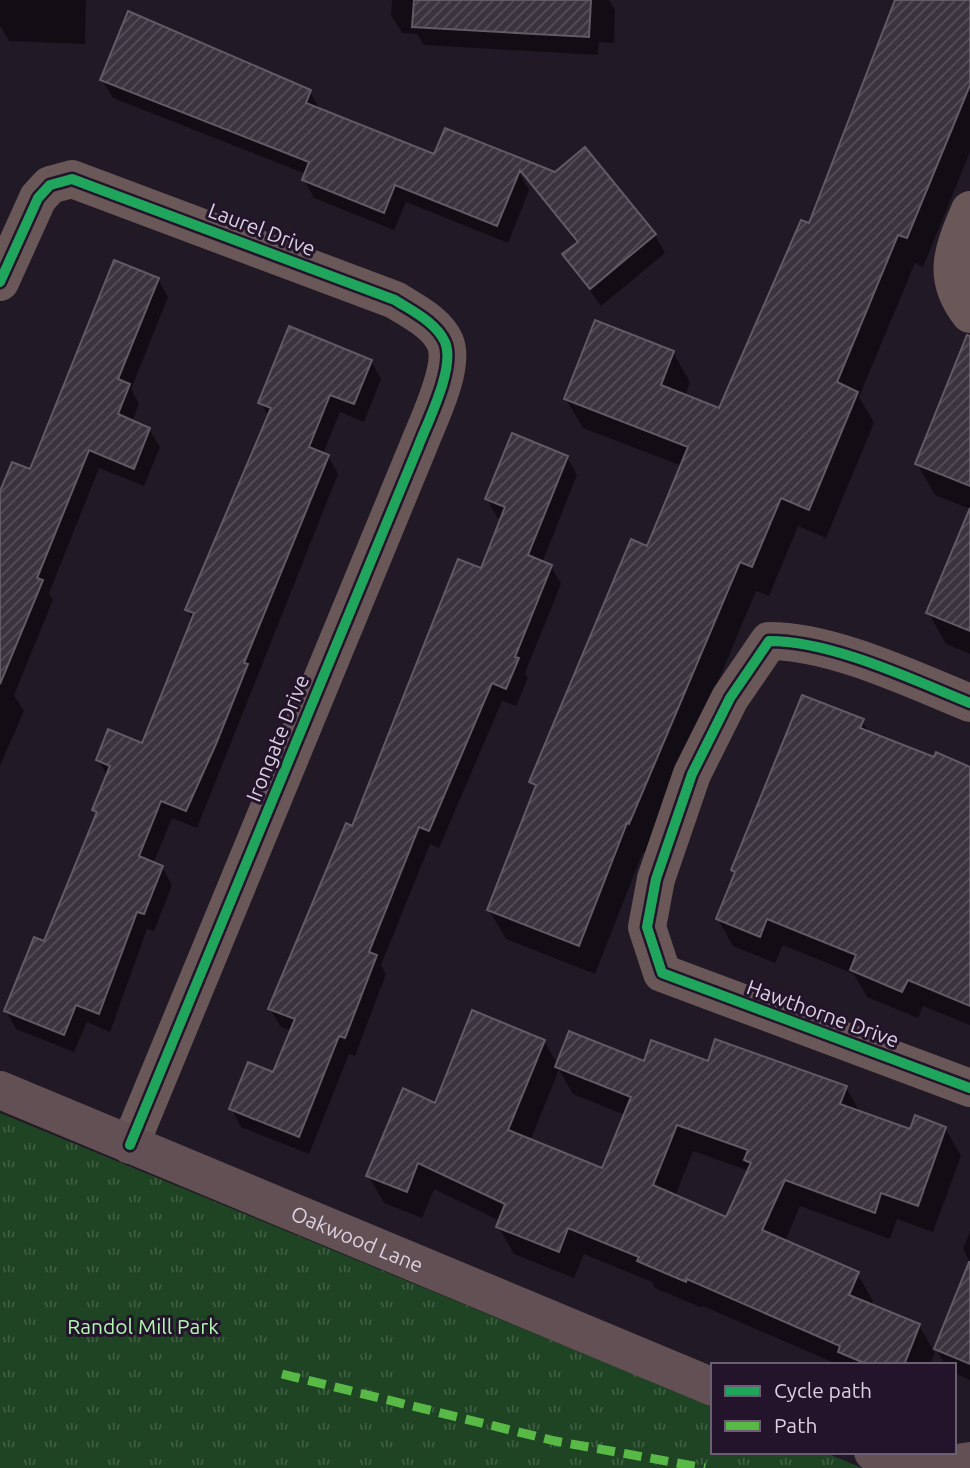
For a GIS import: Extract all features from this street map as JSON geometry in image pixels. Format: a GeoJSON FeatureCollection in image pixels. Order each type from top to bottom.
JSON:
{"type":"FeatureCollection","features":[{"type":"Feature","properties":{"kind":"street","name":"Laurel Drive"},"geometry":{"type":"LineString","coordinates":[[0,282],[38,198],[50,185],[72,179],[92,184],[395,300],[431,325],[446,344]]}},
{"type":"Feature","properties":{"kind":"street"},"geometry":{"type":"LineString","coordinates":[[962,303],[952,271],[956,244],[970,210]]}},
{"type":"Feature","properties":{"kind":"street","name":"Irongate Drive"},"geometry":{"type":"LineString","coordinates":[[130,1145],[418,447],[445,374],[446,344]]}},
{"type":"Feature","properties":{"kind":"street","name":"Hawthorne Drive"},"geometry":{"type":"LineString","coordinates":[[970,703],[852,659],[793,641],[769,641],[730,698],[692,774],[656,879],[647,926],[662,974],[970,1088]]}},
{"type":"Feature","properties":{"kind":"street","name":"Oakwood Lane"},"geometry":{"type":"LineString","coordinates":[[0,1090],[711,1386]]}},
{"type":"Feature","properties":{"kind":"street"},"geometry":{"type":"LineString","coordinates":[[881,1454],[914,1462],[957,1466],[970,1461]]}},
{"type":"Feature","properties":{"kind":"green space","name":"Randol Mill Park"},"geometry":{"type":"Polygon","coordinates":[[[0,1113],[711,1406],[711,1454],[829,1454],[862,1468],[0,1468],[0,1113]]]}},
{"type":"Feature","properties":{"kind":"building"},"geometry":{"type":"Polygon","coordinates":[[[414,0],[591,0],[589,37],[412,27],[414,0]]]}},
{"type":"Feature","properties":{"kind":"building"},"geometry":{"type":"Polygon","coordinates":[[[895,0],[970,0],[970,85],[907,238],[898,235],[837,382],[858,392],[809,510],[781,498],[752,567],[740,562],[629,824],[627,823],[579,946],[487,910],[536,785],[529,782],[631,539],[647,546],[688,447],[564,399],[595,320],[674,351],[661,385],[719,408],[801,220],[809,223],[895,0]]]}},
{"type":"Feature","properties":{"kind":"building"},"geometry":{"type":"Polygon","coordinates":[[[128,11],[311,90],[306,103],[434,154],[445,128],[555,172],[585,147],[656,234],[590,289],[562,254],[578,242],[520,170],[497,226],[395,185],[384,213],[302,180],[309,162],[100,80],[128,11]]]}},
{"type":"Feature","properties":{"kind":"building"},"geometry":{"type":"Polygon","coordinates":[[[114,260],[159,278],[118,379],[130,384],[118,414],[150,428],[134,469],[89,450],[37,578],[43,580],[0,684],[0,491],[12,462],[30,469],[114,260]]]}},
{"type":"Feature","properties":{"kind":"building"},"geometry":{"type":"Polygon","coordinates":[[[289,326],[372,360],[354,404],[330,395],[309,447],[329,455],[244,663],[248,664],[216,744],[186,811],[161,801],[139,856],[163,866],[144,914],[137,912],[99,1014],[76,1005],[64,1035],[4,1011],[34,937],[44,941],[97,812],[92,810],[110,766],[96,760],[108,729],[142,743],[194,613],[185,610],[271,408],[258,403],[289,326]]]}},
{"type":"Feature","properties":{"kind":"building"},"geometry":{"type":"Polygon","coordinates":[[[967,335],[970,336],[970,486],[915,464],[967,335]]]}},
{"type":"Feature","properties":{"kind":"building"},"geometry":{"type":"Polygon","coordinates":[[[512,433],[568,456],[528,555],[552,565],[515,657],[519,658],[506,689],[492,683],[429,831],[419,827],[369,952],[377,955],[345,1038],[339,1036],[299,1137],[229,1109],[248,1062],[273,1072],[295,1019],[268,1009],[346,823],[352,826],[458,559],[481,568],[505,507],[485,499],[512,433]]]}},
{"type":"Feature","properties":{"kind":"building"},"geometry":{"type":"Polygon","coordinates":[[[970,508],[970,631],[926,613],[970,508]]]}},
{"type":"Feature","properties":{"kind":"building"},"geometry":{"type":"Polygon","coordinates":[[[802,695],[864,719],[860,728],[934,757],[936,752],[970,767],[970,1006],[908,980],[902,992],[850,970],[856,955],[767,919],[760,937],[716,919],[735,872],[731,870],[802,695]]]}},
{"type":"Feature","properties":{"kind":"building"},"geometry":{"type":"Polygon","coordinates":[[[472,1010],[545,1040],[508,1130],[602,1168],[631,1097],[555,1067],[569,1031],[644,1061],[651,1040],[708,1061],[715,1039],[847,1086],[840,1104],[910,1129],[915,1115],[946,1127],[918,1206],[881,1193],[875,1213],[785,1180],[762,1230],[859,1272],[849,1295],[920,1324],[905,1363],[864,1363],[838,1352],[840,1346],[687,1279],[686,1282],[637,1261],[639,1257],[568,1228],[559,1252],[496,1227],[505,1204],[418,1163],[407,1192],[366,1176],[403,1088],[435,1103],[472,1010]],[[677,1125],[653,1185],[726,1217],[751,1163],[744,1160],[748,1150],[677,1125]]]}},
{"type":"Feature","properties":{"kind":"building"},"geometry":{"type":"Polygon","coordinates":[[[970,1262],[970,1364],[934,1349],[970,1262]]]}},
{"type":"Feature","properties":{"kind":"marked path"},"geometry":{"type":"LineString","coordinates":[[282,1374],[555,1441],[705,1468]]}},
{"type":"Feature","properties":{"kind":"cycle path"},"geometry":{"type":"LineString","coordinates":[[0,282],[38,198],[50,185],[72,179],[395,300],[436,329],[445,342],[447,353],[444,380],[433,410],[130,1145]]}},
{"type":"Feature","properties":{"kind":"cycle path"},"geometry":{"type":"LineString","coordinates":[[970,703],[845,654],[819,647],[769,641],[730,698],[692,774],[656,879],[647,927],[662,973],[970,1088]]}}]}
